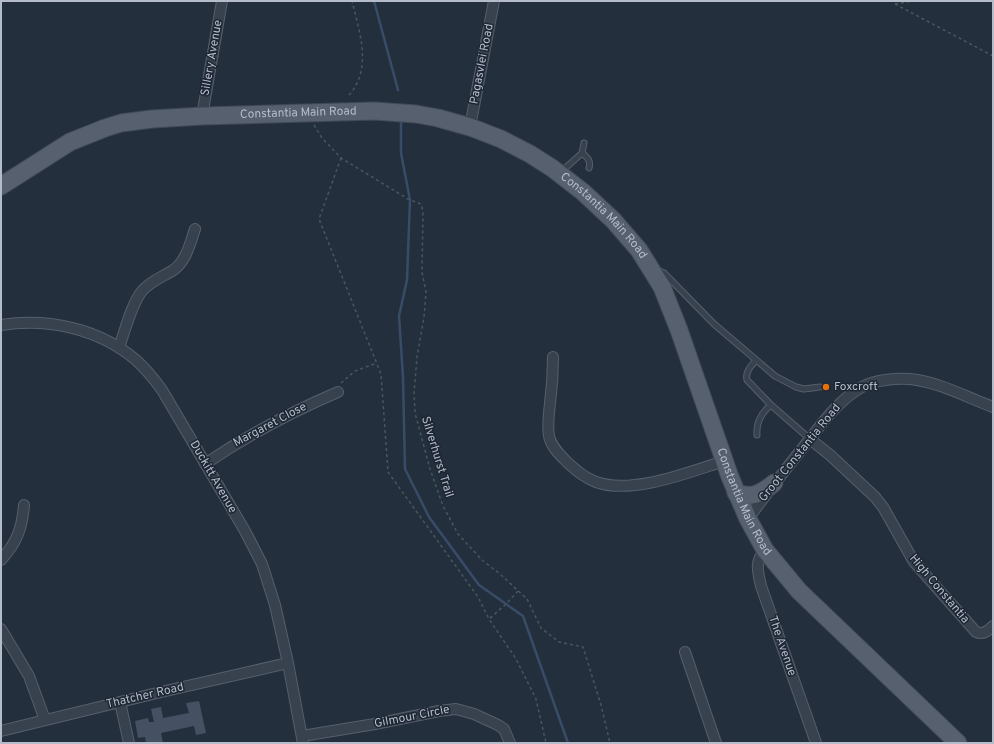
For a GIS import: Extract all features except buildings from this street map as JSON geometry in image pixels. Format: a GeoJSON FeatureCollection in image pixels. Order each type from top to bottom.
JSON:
{"type":"FeatureCollection","features":[{"type":"Feature","properties":{"kind":"main road","name":"Constantia Main Road"},"geometry":{"type":"LineString","coordinates":[[1,186],[70,142],[105,128],[136,121],[202,116],[310,112],[389,112],[416,114],[435,117],[470,127],[507,142],[530,154],[583,192],[613,220],[639,250],[662,287],[680,330],[736,493],[765,550],[799,591],[958,743]]}},
{"type":"Feature","properties":{"kind":"main road"},"geometry":{"type":"LineString","coordinates":[[736,493],[746,496],[755,495],[764,491],[774,483]]}},
{"type":"Feature","properties":{"kind":"street","name":"Sillery Avenue"},"geometry":{"type":"LineString","coordinates":[[202,116],[222,1]]}},
{"type":"Feature","properties":{"kind":"street","name":"Pagasvlei Road"},"geometry":{"type":"LineString","coordinates":[[470,127],[494,1]]}},
{"type":"Feature","properties":{"kind":"street"},"geometry":{"type":"LineString","coordinates":[[119,348],[140,293],[150,282],[173,271],[183,261],[189,249],[195,229]]}},
{"type":"Feature","properties":{"kind":"street","name":"Duckitt Avenue"},"geometry":{"type":"LineString","coordinates":[[1,325],[21,322],[41,323],[75,328],[95,336],[119,348],[135,360],[150,374],[162,390],[245,531],[262,564],[275,605],[303,740]]}},
{"type":"Feature","properties":{"kind":"street"},"geometry":{"type":"LineString","coordinates":[[553,357],[553,378],[548,435],[550,442],[565,460],[581,475],[597,483],[609,485],[633,485],[680,475],[724,461]]}},
{"type":"Feature","properties":{"kind":"street","name":"Groot Constantia Road"},"geometry":{"type":"LineString","coordinates":[[748,519],[774,483],[832,411],[850,394],[863,386],[896,379],[922,381],[942,387],[993,407]]}},
{"type":"Feature","properties":{"kind":"street","name":"Margaret Close"},"geometry":{"type":"LineString","coordinates":[[205,464],[228,448],[280,418],[338,392]]}},
{"type":"Feature","properties":{"kind":"street","name":"High Constantia"},"geometry":{"type":"LineString","coordinates":[[810,439],[830,455],[875,497],[883,507],[914,562],[976,632],[985,632],[993,626]]}},
{"type":"Feature","properties":{"kind":"street"},"geometry":{"type":"LineString","coordinates":[[1,560],[16,541],[23,520],[24,505]]}},
{"type":"Feature","properties":{"kind":"street","name":"The Avenue"},"geometry":{"type":"LineString","coordinates":[[765,550],[758,561],[757,568],[816,743]]}},
{"type":"Feature","properties":{"kind":"street"},"geometry":{"type":"LineString","coordinates":[[1,629],[29,676],[45,720]]}},
{"type":"Feature","properties":{"kind":"street"},"geometry":{"type":"LineString","coordinates":[[684,652],[716,743]]}},
{"type":"Feature","properties":{"kind":"street","name":"Thatcher Road"},"geometry":{"type":"LineString","coordinates":[[1,731],[288,663]]}},
{"type":"Feature","properties":{"kind":"street"},"geometry":{"type":"LineString","coordinates":[[120,702],[129,743]]}},
{"type":"Feature","properties":{"kind":"street","name":"Gilmour Circle"},"geometry":{"type":"LineString","coordinates":[[303,740],[439,711],[456,709],[487,719],[498,725],[504,729],[510,743]]}},
{"type":"Feature","properties":{"kind":"lane"},"geometry":{"type":"LineString","coordinates":[[559,174],[582,153],[584,143]]}},
{"type":"Feature","properties":{"kind":"lane"},"geometry":{"type":"LineString","coordinates":[[582,153],[589,160],[589,168]]}},
{"type":"Feature","properties":{"kind":"lane"},"geometry":{"type":"LineString","coordinates":[[650,268],[664,274],[714,324],[775,376],[787,383],[804,389],[820,387]]}},
{"type":"Feature","properties":{"kind":"lane"},"geometry":{"type":"LineString","coordinates":[[756,360],[747,372],[747,380],[771,405],[810,439]]}},
{"type":"Feature","properties":{"kind":"lane"},"geometry":{"type":"LineString","coordinates":[[757,435],[757,424],[759,418],[771,405]]}},
{"type":"Feature","properties":{"kind":"path"},"geometry":{"type":"LineString","coordinates":[[349,95],[354,89],[359,78],[362,66],[362,47],[352,1]]}},
{"type":"Feature","properties":{"kind":"path"},"geometry":{"type":"LineString","coordinates":[[895,4],[912,1]]}},
{"type":"Feature","properties":{"kind":"path"},"geometry":{"type":"LineString","coordinates":[[895,4],[993,56]]}},
{"type":"Feature","properties":{"kind":"path"},"geometry":{"type":"LineString","coordinates":[[314,125],[322,138],[340,158],[319,219],[381,374],[388,472],[478,597],[489,619],[516,659],[536,699],[546,743]]}},
{"type":"Feature","properties":{"kind":"path","name":"Silverhurst Trail"},"geometry":{"type":"LineString","coordinates":[[340,158],[408,199],[421,204],[423,210],[422,272],[426,292],[424,317],[417,357],[414,393],[415,413],[430,469],[443,506],[458,534],[482,560],[500,574],[527,599],[541,628],[559,642],[583,647],[601,705],[610,743]]}},
{"type":"Feature","properties":{"kind":"path"},"geometry":{"type":"LineString","coordinates":[[338,392],[340,385],[349,375],[355,371],[377,363]]}},
{"type":"Feature","properties":{"kind":"path"},"geometry":{"type":"LineString","coordinates":[[489,619],[518,591]]}},
{"type":"Feature","properties":{"kind":"waterway"},"geometry":{"type":"LineString","coordinates":[[374,1],[398,90]]}},
{"type":"Feature","properties":{"kind":"waterway"},"geometry":{"type":"LineString","coordinates":[[401,122],[401,153],[410,200],[407,280],[399,316],[403,377],[405,469],[429,517],[479,585],[523,616],[568,743]]}},
{"type":"Feature","properties":{"kind":"place","name":"Foxcroft"},"geometry":{"type":"Point","coordinates":[826,387]}}]}
